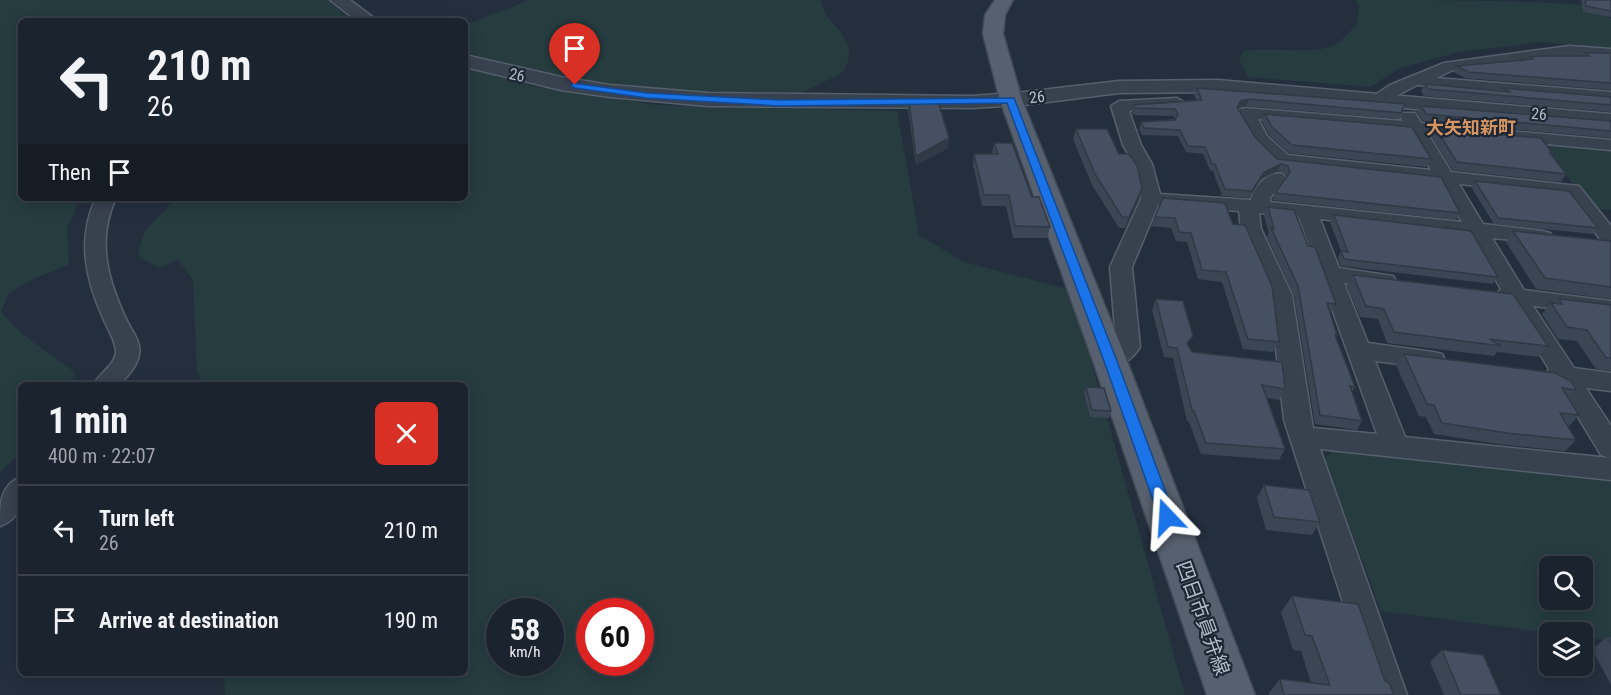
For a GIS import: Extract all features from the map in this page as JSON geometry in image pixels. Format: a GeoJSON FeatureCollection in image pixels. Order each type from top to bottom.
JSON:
{"type":"FeatureCollection","features":[{"type":"Feature","properties":{"kind":"main road","name":"四日市員弁線"},"geometry":{"type":"LineString","coordinates":[[1004,0],[995,15],[993,34],[1011,100],[1110,361],[1231,695]]}},
{"type":"Feature","properties":{"kind":"street"},"geometry":{"type":"LineString","coordinates":[[339,0],[365,18]]}},
{"type":"Feature","properties":{"kind":"street"},"geometry":{"type":"LineString","coordinates":[[1377,99],[1396,88],[1450,66],[1569,51],[1611,54]]}},
{"type":"Feature","properties":{"kind":"street","name":"26"},"geometry":{"type":"LineString","coordinates":[[468,62],[529,77],[598,89],[704,100],[803,103],[1011,100],[1119,87],[1183,84],[1611,120]]}},
{"type":"Feature","properties":{"kind":"street"},"geometry":{"type":"LineString","coordinates":[[1416,80],[1611,96]]}},
{"type":"Feature","properties":{"kind":"street"},"geometry":{"type":"LineString","coordinates":[[1399,101],[1516,296],[1611,448]]}},
{"type":"Feature","properties":{"kind":"street"},"geometry":{"type":"LineString","coordinates":[[1110,361],[1128,347],[1121,267],[1151,199],[1143,164],[1132,145],[1119,106],[1188,102]]}},
{"type":"Feature","properties":{"kind":"street"},"geometry":{"type":"LineString","coordinates":[[1611,145],[1246,113],[1260,139],[1283,160],[1572,190],[1611,240]]}},
{"type":"Feature","properties":{"kind":"street"},"geometry":{"type":"LineString","coordinates":[[1126,122],[1165,121]]}},
{"type":"Feature","properties":{"kind":"street"},"geometry":{"type":"LineString","coordinates":[[1276,178],[1254,207],[1251,229],[1281,295],[1279,362],[1390,695]]}},
{"type":"Feature","properties":{"kind":"street"},"geometry":{"type":"LineString","coordinates":[[1151,199],[1307,212],[1566,240]]}},
{"type":"Feature","properties":{"kind":"street"},"geometry":{"type":"LineString","coordinates":[[104,201],[97,216],[94,232],[98,268],[101,285],[126,343],[127,356],[107,382]]}},
{"type":"Feature","properties":{"kind":"street"},"geometry":{"type":"LineString","coordinates":[[1307,212],[1395,447]]}},
{"type":"Feature","properties":{"kind":"street"},"geometry":{"type":"LineString","coordinates":[[1588,242],[1611,245]]}},
{"type":"Feature","properties":{"kind":"street"},"geometry":{"type":"LineString","coordinates":[[1330,274],[1411,284]]}},
{"type":"Feature","properties":{"kind":"street"},"geometry":{"type":"LineString","coordinates":[[1481,292],[1611,308]]}},
{"type":"Feature","properties":{"kind":"street"},"geometry":{"type":"LineString","coordinates":[[1358,350],[1451,362]]}},
{"type":"Feature","properties":{"kind":"street"},"geometry":{"type":"LineString","coordinates":[[1532,372],[1611,382]]}},
{"type":"Feature","properties":{"kind":"street"},"geometry":{"type":"LineString","coordinates":[[1303,437],[1611,469]]}},
{"type":"Feature","properties":{"kind":"street"},"geometry":{"type":"LineString","coordinates":[[0,513],[18,492]]}},
{"type":"Feature","properties":{"kind":"green space"},"geometry":{"type":"Polygon","coordinates":[[[0,0],[326,0],[348,18],[18,18],[18,201],[72,201],[78,205],[67,228],[69,264],[31,280],[9,293],[1,312],[22,334],[76,373],[71,382],[18,382],[18,456],[0,472],[0,0]]]}},
{"type":"Feature","properties":{"kind":"green space"},"geometry":{"type":"Polygon","coordinates":[[[529,0],[821,0],[827,16],[844,37],[849,53],[847,64],[838,76],[791,95],[669,91],[566,76],[468,54],[468,24],[529,0]]]}},
{"type":"Feature","properties":{"kind":"green space"},"geometry":{"type":"Polygon","coordinates":[[[1355,0],[1501,1],[1587,5],[1611,18],[1611,49],[1543,42],[1459,52],[1400,68],[1370,87],[1248,77],[1239,60],[1244,51],[1313,50],[1323,49],[1339,42],[1357,24],[1359,5],[1355,0]]]}},
{"type":"Feature","properties":{"kind":"green space"},"geometry":{"type":"Polygon","coordinates":[[[468,66],[533,86],[657,105],[897,111],[919,235],[964,262],[1071,290],[1185,695],[225,695],[224,676],[468,676],[468,382],[203,382],[197,372],[193,280],[178,259],[160,268],[141,258],[138,251],[145,231],[173,201],[468,201],[468,66]]]}},
{"type":"Feature","properties":{"kind":"green space"},"geometry":{"type":"Polygon","coordinates":[[[1541,143],[1611,149],[1611,210],[1591,208],[1541,143]]]}},
{"type":"Feature","properties":{"kind":"green space"},"geometry":{"type":"Polygon","coordinates":[[[1335,449],[1600,476],[1611,482],[1611,641],[1593,638],[1593,622],[1539,622],[1539,631],[1381,611],[1324,459],[1335,449]]]}},
{"type":"Feature","properties":{"kind":"building"},"geometry":{"type":"Polygon","coordinates":[[[1585,0],[1611,0],[1611,11],[1586,6],[1585,0]]]}},
{"type":"Feature","properties":{"kind":"building"},"geometry":{"type":"Polygon","coordinates":[[[1585,53],[1611,53],[1611,83],[1468,72],[1457,66],[1533,59],[1530,57],[1541,56],[1589,56],[1585,53]]]}},
{"type":"Feature","properties":{"kind":"building"},"geometry":{"type":"Polygon","coordinates":[[[1425,84],[1511,92],[1502,88],[1611,97],[1611,105],[1428,89],[1425,84]]]}},
{"type":"Feature","properties":{"kind":"building"},"geometry":{"type":"Polygon","coordinates":[[[1197,88],[1406,104],[1402,113],[1249,99],[1241,101],[1237,107],[1255,137],[1277,159],[1441,177],[1460,213],[1275,193],[1290,172],[1288,166],[1281,164],[1264,172],[1252,191],[1225,189],[1205,147],[1188,146],[1180,130],[1144,128],[1141,122],[1175,120],[1178,114],[1175,109],[1135,108],[1134,105],[1202,100],[1197,88]]]}},
{"type":"Feature","properties":{"kind":"building"},"geometry":{"type":"Polygon","coordinates":[[[909,101],[938,101],[949,138],[916,156],[909,101]]]}},
{"type":"Feature","properties":{"kind":"building"},"geometry":{"type":"Polygon","coordinates":[[[1421,106],[1611,121],[1611,131],[1426,114],[1421,106]]]}},
{"type":"Feature","properties":{"kind":"building"},"geometry":{"type":"Polygon","coordinates":[[[1265,114],[1412,127],[1431,159],[1292,145],[1272,127],[1265,114]]]}},
{"type":"Feature","properties":{"kind":"building"},"geometry":{"type":"Polygon","coordinates":[[[1076,129],[1107,129],[1119,154],[1129,154],[1137,165],[1142,188],[1129,217],[1122,217],[1095,174],[1076,129]]]}},
{"type":"Feature","properties":{"kind":"building"},"geometry":{"type":"Polygon","coordinates":[[[1436,129],[1541,138],[1566,174],[1457,162],[1436,129]]]}},
{"type":"Feature","properties":{"kind":"building"},"geometry":{"type":"Polygon","coordinates":[[[994,143],[1012,143],[1032,197],[1039,197],[1050,227],[1015,226],[1009,195],[984,195],[974,154],[998,154],[994,143]]]}},
{"type":"Feature","properties":{"kind":"building"},"geometry":{"type":"Polygon","coordinates":[[[1475,181],[1569,191],[1598,228],[1498,218],[1475,181]]]}},
{"type":"Feature","properties":{"kind":"building"},"geometry":{"type":"Polygon","coordinates":[[[1163,198],[1225,203],[1233,224],[1245,225],[1272,286],[1279,342],[1248,339],[1226,272],[1202,270],[1191,233],[1179,232],[1175,218],[1155,217],[1163,198]]]}},
{"type":"Feature","properties":{"kind":"building"},"geometry":{"type":"Polygon","coordinates":[[[1268,207],[1294,210],[1308,246],[1315,247],[1336,304],[1327,303],[1337,335],[1335,335],[1355,387],[1350,386],[1362,421],[1320,415],[1298,286],[1271,228],[1274,229],[1268,207]]]}},
{"type":"Feature","properties":{"kind":"building"},"geometry":{"type":"Polygon","coordinates":[[[1334,215],[1471,231],[1498,277],[1344,259],[1341,251],[1348,252],[1334,215]]]}},
{"type":"Feature","properties":{"kind":"building"},"geometry":{"type":"Polygon","coordinates":[[[1513,231],[1611,241],[1611,287],[1545,278],[1513,231]]]}},
{"type":"Feature","properties":{"kind":"building"},"geometry":{"type":"Polygon","coordinates":[[[1353,275],[1513,294],[1548,346],[1489,339],[1501,346],[1394,332],[1384,309],[1366,306],[1353,275]]]}},
{"type":"Feature","properties":{"kind":"building"},"geometry":{"type":"Polygon","coordinates":[[[1156,299],[1183,301],[1193,336],[1187,343],[1192,352],[1282,362],[1285,389],[1262,385],[1285,449],[1206,443],[1192,410],[1177,348],[1168,347],[1156,299]]]}},
{"type":"Feature","properties":{"kind":"building"},"geometry":{"type":"Polygon","coordinates":[[[1559,299],[1611,305],[1611,358],[1606,358],[1587,330],[1567,327],[1551,303],[1562,304],[1559,299]]]}},
{"type":"Feature","properties":{"kind":"building"},"geometry":{"type":"Polygon","coordinates":[[[1404,354],[1555,373],[1571,381],[1576,390],[1562,388],[1579,415],[1560,413],[1576,440],[1442,423],[1434,405],[1427,404],[1404,354]]]}},
{"type":"Feature","properties":{"kind":"building"},"geometry":{"type":"Polygon","coordinates":[[[1086,387],[1104,388],[1111,411],[1092,410],[1086,387]]]}},
{"type":"Feature","properties":{"kind":"building"},"geometry":{"type":"Polygon","coordinates":[[[1264,485],[1309,490],[1320,522],[1274,517],[1264,485]]]}},
{"type":"Feature","properties":{"kind":"building"},"geometry":{"type":"Polygon","coordinates":[[[1292,596],[1358,604],[1385,681],[1389,683],[1394,695],[1284,695],[1280,679],[1330,685],[1312,636],[1305,635],[1292,596]]]}},
{"type":"Feature","properties":{"kind":"building"},"geometry":{"type":"Polygon","coordinates":[[[1442,650],[1483,655],[1501,695],[1461,695],[1442,650]]]}},
{"type":"Feature","properties":{"kind":"district","name":"大矢知新町"},"geometry":{"type":"Point","coordinates":[1471,127]}},
{"type":"Feature","properties":{"kind":"route"},"geometry":{"type":"LineString","coordinates":[[575,85],[647,96],[779,103],[1011,100],[1167,517]]}}]}
